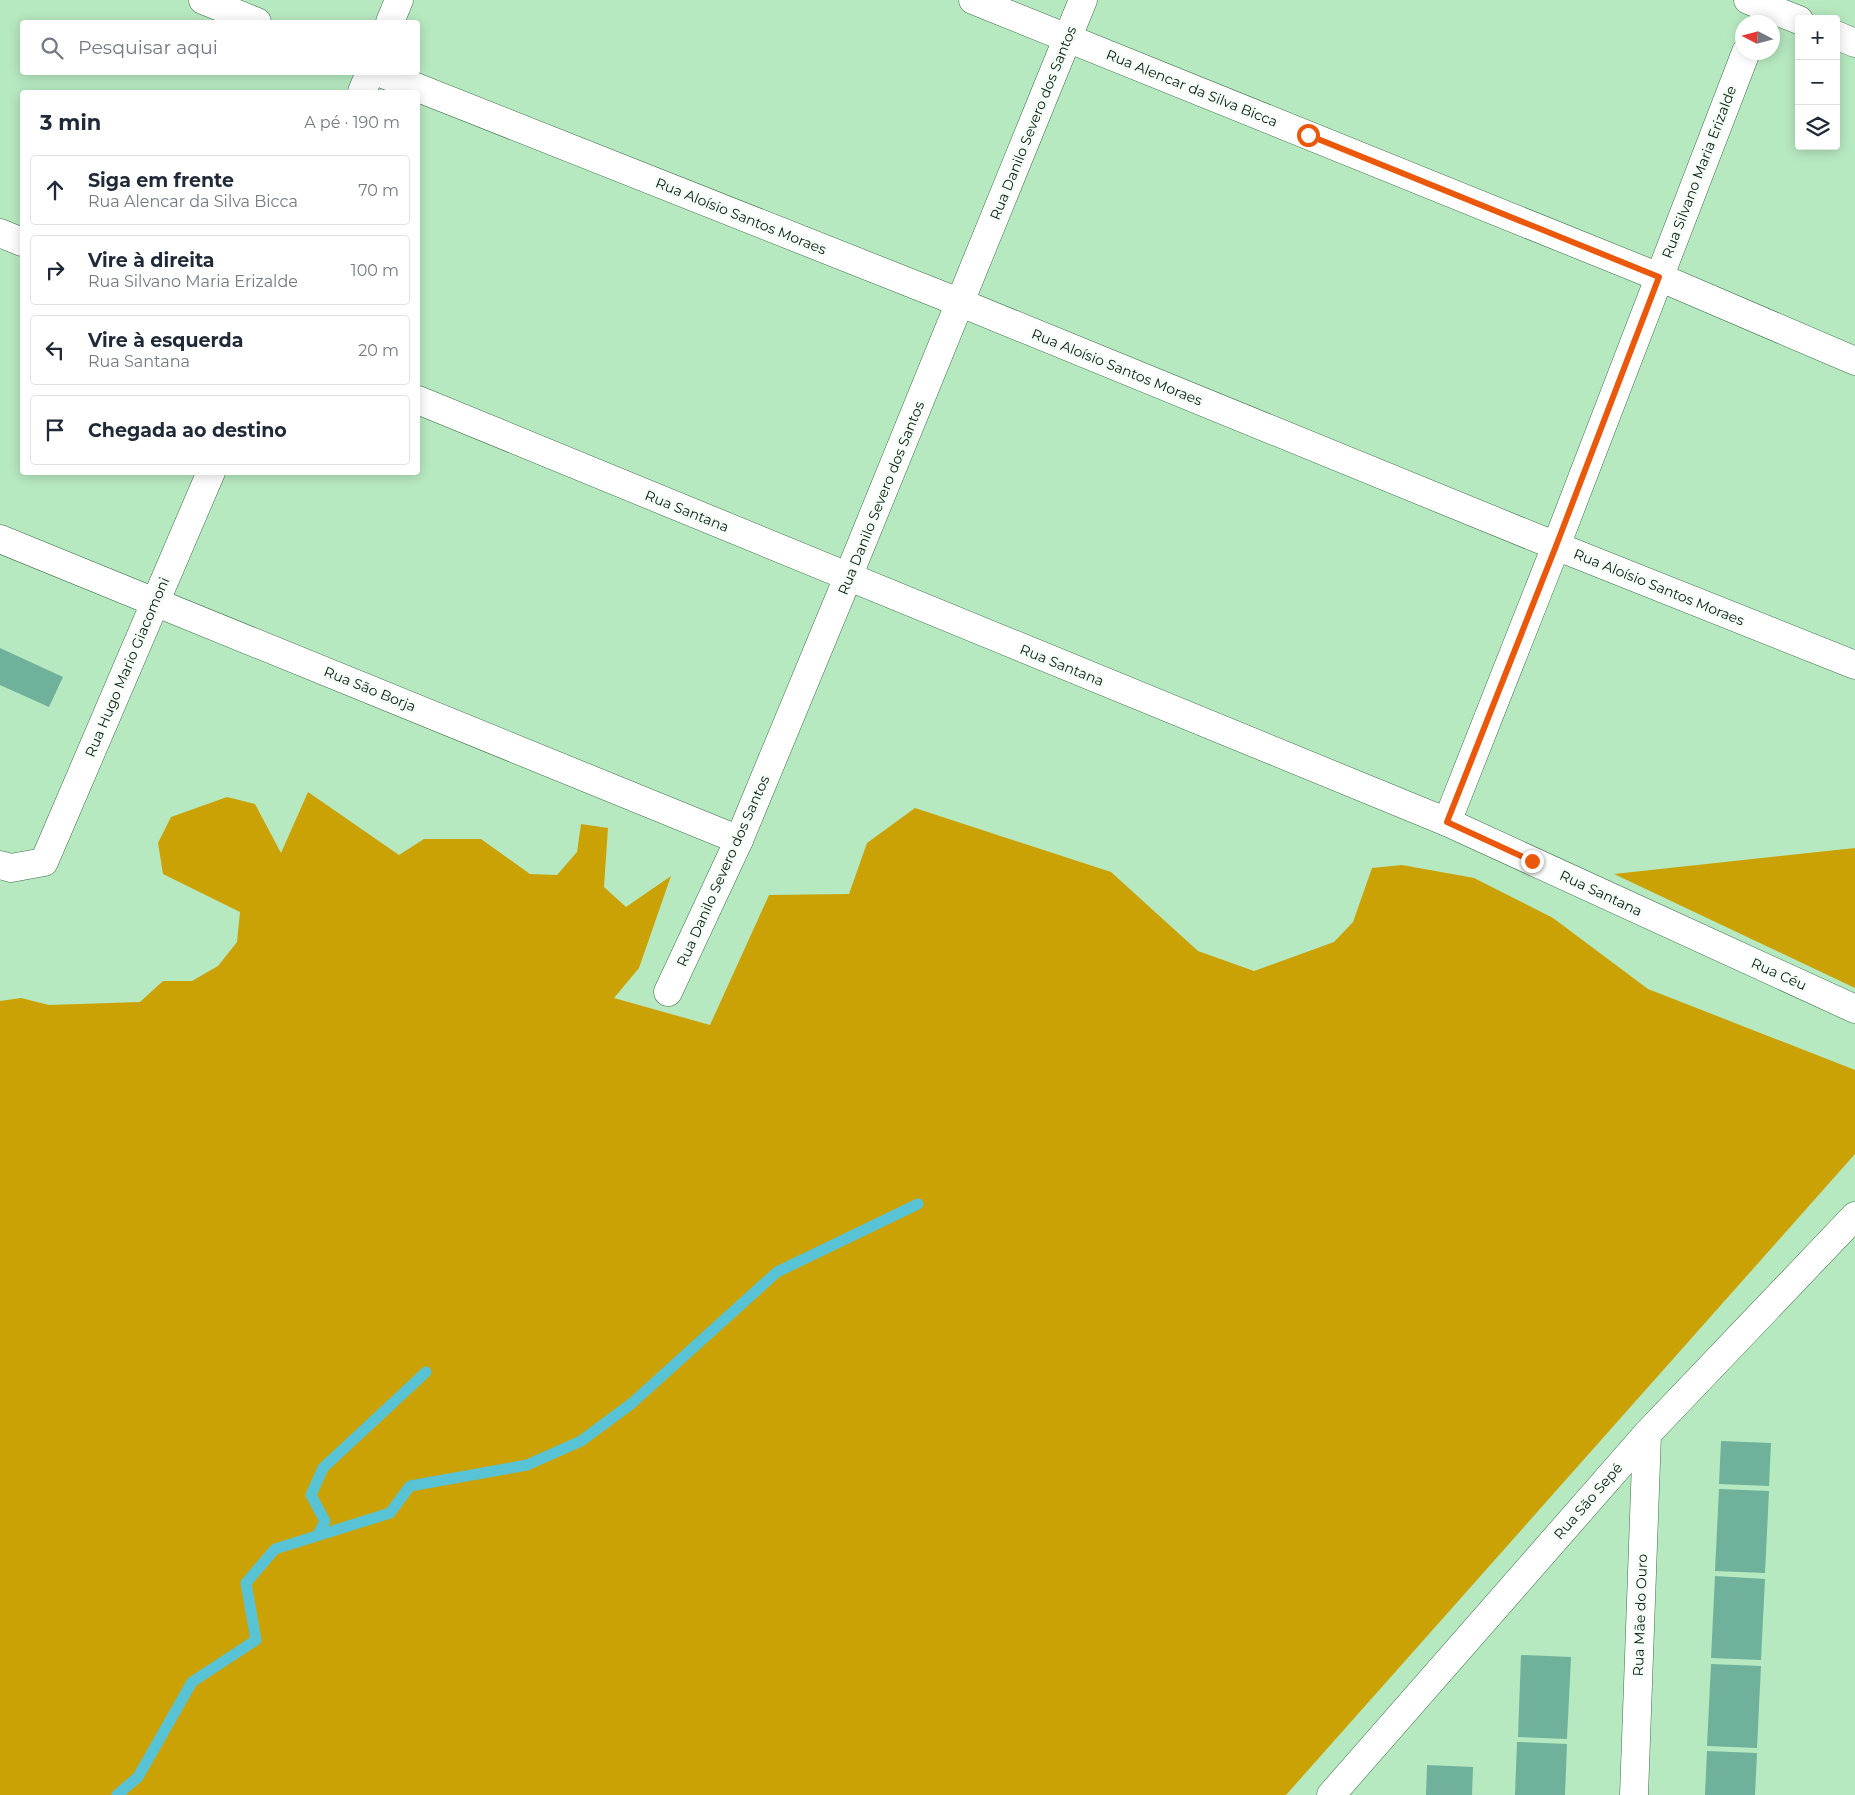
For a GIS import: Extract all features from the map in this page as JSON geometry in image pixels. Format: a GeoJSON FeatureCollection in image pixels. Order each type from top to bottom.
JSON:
{"type":"FeatureCollection","features":[{"type":"Feature","properties":{"kind":"street"},"geometry":{"type":"LineString","coordinates":[[203,0],[252,20]]}},
{"type":"Feature","properties":{"kind":"street"},"geometry":{"type":"LineString","coordinates":[[391,20],[398,0]]}},
{"type":"Feature","properties":{"kind":"street","name":"Rua Alencar da Silva Bicca"},"geometry":{"type":"LineString","coordinates":[[973,0],[1659,277],[1855,361]]}},
{"type":"Feature","properties":{"kind":"street","name":"Rua Danilo Severo dos Santos"},"geometry":{"type":"LineString","coordinates":[[668,992],[739,840],[961,303],[1083,0]]}},
{"type":"Feature","properties":{"kind":"street"},"geometry":{"type":"LineString","coordinates":[[1759,7],[1795,19]]}},
{"type":"Feature","properties":{"kind":"street"},"geometry":{"type":"LineString","coordinates":[[1840,37],[1855,43]]}},
{"type":"Feature","properties":{"kind":"street","name":"Rua Silvano Maria Erizalde"},"geometry":{"type":"LineString","coordinates":[[1447,822],[1556,546],[1743,60]]}},
{"type":"Feature","properties":{"kind":"street"},"geometry":{"type":"LineString","coordinates":[[363,90],[369,75]]}},
{"type":"Feature","properties":{"kind":"street","name":"Rua Aloísio Santos Moraes"},"geometry":{"type":"LineString","coordinates":[[386,75],[961,303],[1556,546],[1855,665]]}},
{"type":"Feature","properties":{"kind":"street"},"geometry":{"type":"LineString","coordinates":[[0,233],[20,241]]}},
{"type":"Feature","properties":{"kind":"street","name":"Rua Santana"},"geometry":{"type":"LineString","coordinates":[[420,401],[1447,822],[1702,939]]}},
{"type":"Feature","properties":{"kind":"street","name":"Rua Hugo Mario Giacomoni"},"geometry":{"type":"LineString","coordinates":[[0,865],[11,868],[44,862],[210,475]]}},
{"type":"Feature","properties":{"kind":"street","name":"Rua São Borja"},"geometry":{"type":"LineString","coordinates":[[0,539],[739,840]]}},
{"type":"Feature","properties":{"kind":"street","name":"Rua Céu"},"geometry":{"type":"LineString","coordinates":[[1702,939],[1855,1008]]}},
{"type":"Feature","properties":{"kind":"street","name":"Rua São Sepé"},"geometry":{"type":"LineString","coordinates":[[1331,1795],[1646,1434],[1855,1216]]}},
{"type":"Feature","properties":{"kind":"street","name":"Rua Mãe do Ouro"},"geometry":{"type":"LineString","coordinates":[[1634,1795],[1646,1434]]}},
{"type":"Feature","properties":{"kind":"shaded area"},"geometry":{"type":"Polygon","coordinates":[[[308,792],[399,855],[424,839],[481,839],[530,874],[557,875],[577,852],[581,824],[608,828],[604,887],[626,907],[671,876],[639,968],[614,998],[710,1025],[769,895],[849,894],[867,843],[915,808],[1111,872],[1198,951],[1254,971],[1334,942],[1353,922],[1372,868],[1402,865],[1474,878],[1553,918],[1648,989],[1855,1070],[1855,1154],[1286,1795],[0,1795],[0,1001],[21,998],[49,1005],[140,1002],[163,981],[192,981],[218,966],[237,942],[240,912],[163,874],[158,843],[171,817],[227,797],[255,804],[281,853],[308,792]]]}},
{"type":"Feature","properties":{"kind":"shaded area"},"geometry":{"type":"Polygon","coordinates":[[[1855,848],[1855,988],[1614,874],[1855,848]]]}},
{"type":"Feature","properties":{"kind":"building"},"geometry":{"type":"Polygon","coordinates":[[[0,648],[63,677],[49,707],[0,685],[0,648]]]}},
{"type":"Feature","properties":{"kind":"building"},"geometry":{"type":"Polygon","coordinates":[[[1721,1441],[1771,1443],[1769,1486],[1719,1484],[1721,1441]]]}},
{"type":"Feature","properties":{"kind":"building"},"geometry":{"type":"Polygon","coordinates":[[[1719,1489],[1769,1491],[1765,1573],[1715,1571],[1719,1489]]]}},
{"type":"Feature","properties":{"kind":"building"},"geometry":{"type":"Polygon","coordinates":[[[1715,1576],[1765,1579],[1761,1660],[1711,1658],[1715,1576]]]}},
{"type":"Feature","properties":{"kind":"building"},"geometry":{"type":"Polygon","coordinates":[[[1521,1655],[1571,1657],[1567,1739],[1518,1737],[1521,1655]]]}},
{"type":"Feature","properties":{"kind":"building"},"geometry":{"type":"Polygon","coordinates":[[[1711,1664],[1761,1666],[1757,1748],[1707,1746],[1711,1664]]]}},
{"type":"Feature","properties":{"kind":"building"},"geometry":{"type":"Polygon","coordinates":[[[1517,1742],[1567,1744],[1565,1795],[1515,1795],[1517,1742]]]}},
{"type":"Feature","properties":{"kind":"building"},"geometry":{"type":"Polygon","coordinates":[[[1707,1751],[1757,1753],[1755,1795],[1705,1795],[1707,1751]]]}},
{"type":"Feature","properties":{"kind":"building"},"geometry":{"type":"Polygon","coordinates":[[[1427,1765],[1473,1767],[1472,1795],[1426,1795],[1427,1765]]]}},
{"type":"Feature","properties":{"kind":"waterway"},"geometry":{"type":"LineString","coordinates":[[117,1795],[138,1777],[192,1682],[256,1640],[246,1583],[275,1549],[390,1513],[410,1486],[527,1465],[581,1441],[631,1404],[777,1272],[918,1204]]}},
{"type":"Feature","properties":{"kind":"waterway"},"geometry":{"type":"LineString","coordinates":[[318,1535],[325,1521],[311,1495],[323,1468],[426,1372]]}},
{"type":"Feature","properties":{"kind":"route"},"geometry":{"type":"LineString","coordinates":[[1308,135],[1659,277],[1556,546],[1447,822],[1532,861]]}}]}
